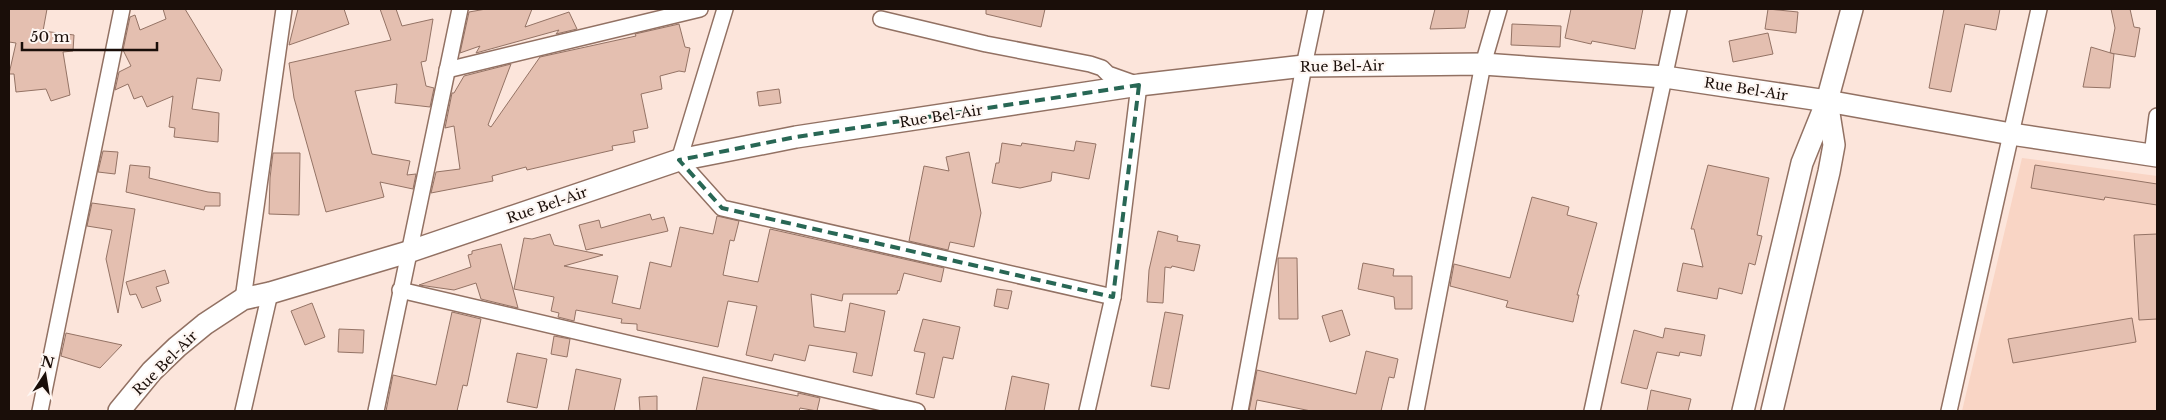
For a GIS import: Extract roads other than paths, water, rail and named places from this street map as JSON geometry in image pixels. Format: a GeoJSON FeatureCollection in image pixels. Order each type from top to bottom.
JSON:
{"type":"FeatureCollection","features":[{"type":"Feature","properties":{"kind":"main road"},"geometry":{"type":"LineString","coordinates":[[1743,411],[1802,163],[1827,101],[1852,9]]}},
{"type":"Feature","properties":{"kind":"main road","name":"Rue Bel-Air"},"geometry":{"type":"LineString","coordinates":[[119,411],[152,371],[177,347],[205,324],[243,299],[270,293],[408,252],[679,160],[796,137],[1139,85],[1304,66],[1483,64],[1665,77],[1827,101],[2011,134],[2154,155]]}},
{"type":"Feature","properties":{"kind":"main road"},"geometry":{"type":"LineString","coordinates":[[1772,411],[1830,172],[1834,145],[1827,101]]}},
{"type":"Feature","properties":{"kind":"street"},"geometry":{"type":"LineString","coordinates":[[40,411],[122,9]]}},
{"type":"Feature","properties":{"kind":"street"},"geometry":{"type":"LineString","coordinates":[[243,299],[284,9]]}},
{"type":"Feature","properties":{"kind":"street"},"geometry":{"type":"LineString","coordinates":[[376,411],[460,9]]}},
{"type":"Feature","properties":{"kind":"street"},"geometry":{"type":"LineString","coordinates":[[447,70],[700,9]]}},
{"type":"Feature","properties":{"kind":"street"},"geometry":{"type":"LineString","coordinates":[[725,9],[679,160],[722,208],[1113,297]]}},
{"type":"Feature","properties":{"kind":"street"},"geometry":{"type":"LineString","coordinates":[[1240,411],[1316,9]]}},
{"type":"Feature","properties":{"kind":"street"},"geometry":{"type":"LineString","coordinates":[[1416,411],[1483,64],[1499,9]]}},
{"type":"Feature","properties":{"kind":"street"},"geometry":{"type":"LineString","coordinates":[[1592,411],[1679,9]]}},
{"type":"Feature","properties":{"kind":"street"},"geometry":{"type":"LineString","coordinates":[[1950,411],[2039,9]]}},
{"type":"Feature","properties":{"kind":"street"},"geometry":{"type":"LineString","coordinates":[[880,19],[986,44],[1090,64],[1102,68],[1108,74],[1139,85],[1113,297],[1087,411]]}},
{"type":"Feature","properties":{"kind":"street"},"geometry":{"type":"LineString","coordinates":[[2154,155],[2157,116]]}},
{"type":"Feature","properties":{"kind":"street"},"geometry":{"type":"LineString","coordinates":[[400,290],[917,411]]}},
{"type":"Feature","properties":{"kind":"street"},"geometry":{"type":"LineString","coordinates":[[243,411],[270,293]]}}]}
